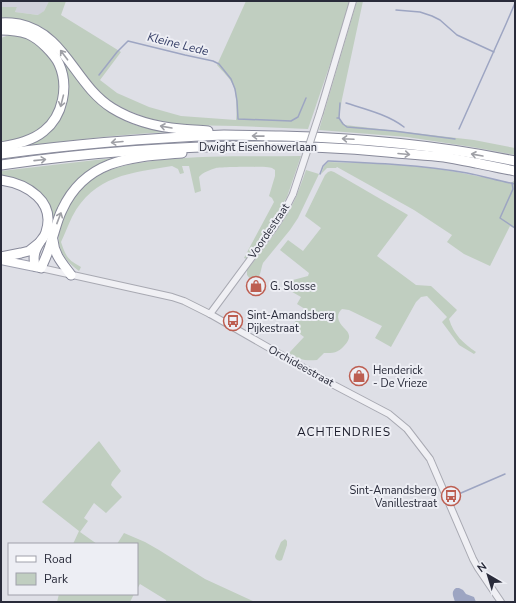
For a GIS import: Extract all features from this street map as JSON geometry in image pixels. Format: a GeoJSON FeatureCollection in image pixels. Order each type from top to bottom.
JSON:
{"type":"FeatureCollection","features":[{"type":"Feature","properties":{"kind":"highway"},"geometry":{"type":"LineString","coordinates":[[1,23],[6,22],[27,26],[37,30],[57,45],[78,74],[102,101],[131,118],[164,127],[205,131],[225,135]]}},
{"type":"Feature","properties":{"kind":"highway"},"geometry":{"type":"LineString","coordinates":[[1,30],[16,31],[29,35],[40,41],[59,63],[63,78],[64,92],[57,115],[44,132],[29,140],[1,147]]}},
{"type":"Feature","properties":{"kind":"highway","name":"Dwight Eisenhowerlaan"},"geometry":{"type":"LineString","coordinates":[[1,154],[161,138],[225,135],[364,140],[440,148],[515,162]]}},
{"type":"Feature","properties":{"kind":"highway"},"geometry":{"type":"LineString","coordinates":[[38,267],[51,244],[56,223],[67,200],[76,187],[96,170],[108,164],[125,160],[186,153],[223,146]]}},
{"type":"Feature","properties":{"kind":"highway","name":"Dwight Eisenhowerlaan"},"geometry":{"type":"LineString","coordinates":[[1,165],[35,160],[166,148],[294,146],[445,157],[515,171]]}},
{"type":"Feature","properties":{"kind":"highway"},"geometry":{"type":"LineString","coordinates":[[1,180],[28,189],[44,204],[48,226],[34,257],[38,267]]}},
{"type":"Feature","properties":{"kind":"highway"},"geometry":{"type":"LineString","coordinates":[[53,236],[54,248],[58,259],[71,275]]}},
{"type":"Feature","properties":{"kind":"highway"},"geometry":{"type":"LineString","coordinates":[[1,258],[29,250],[40,242]]}},
{"type":"Feature","properties":{"kind":"main road","name":"Orchideestraat"},"geometry":{"type":"LineString","coordinates":[[1,258],[38,267]]}},
{"type":"Feature","properties":{"kind":"street","name":"Voordestraat"},"geometry":{"type":"LineString","coordinates":[[210,314],[275,226],[293,194],[320,112],[353,1]]}},
{"type":"Feature","properties":{"kind":"street","name":"Orchideestraat"},"geometry":{"type":"LineString","coordinates":[[38,267],[184,301],[210,314],[332,384],[389,414],[407,429],[430,459],[473,559],[501,602]]}},
{"type":"Feature","properties":{"kind":"shaded area"},"geometry":{"type":"Polygon","coordinates":[[[1,1],[49,1],[44,11],[39,15],[15,12],[17,7],[1,7],[1,1]]]}},
{"type":"Feature","properties":{"kind":"green space"},"geometry":{"type":"Polygon","coordinates":[[[49,1],[66,1],[61,15],[121,52],[100,80],[117,93],[149,107],[181,116],[236,120],[237,112],[233,85],[217,65],[246,1],[351,1],[308,129],[181,125],[147,118],[127,110],[106,99],[89,82],[55,37],[43,28],[30,22],[1,18],[1,7],[17,7],[15,12],[38,15],[44,11],[49,1]]]}},
{"type":"Feature","properties":{"kind":"green space"},"geometry":{"type":"Polygon","coordinates":[[[357,1],[363,1],[339,117],[345,125],[474,140],[515,148],[515,155],[407,137],[319,130],[357,1]]]}},
{"type":"Feature","properties":{"kind":"green space"},"geometry":{"type":"Polygon","coordinates":[[[9,35],[33,41],[38,45],[54,65],[59,77],[60,86],[57,104],[49,120],[43,126],[28,136],[1,142],[1,38],[9,35]]]}},
{"type":"Feature","properties":{"kind":"green space"},"geometry":{"type":"Polygon","coordinates":[[[59,54],[86,90],[107,110],[132,124],[170,132],[81,139],[27,146],[44,136],[58,124],[57,122],[62,111],[59,54]]]}},
{"type":"Feature","properties":{"kind":"green space"},"geometry":{"type":"Polygon","coordinates":[[[301,156],[287,197],[267,231],[247,259],[244,258],[274,202],[269,196],[275,176],[275,170],[269,167],[216,168],[205,172],[199,177],[201,191],[195,193],[189,166],[182,166],[184,173],[180,174],[178,169],[172,166],[142,171],[115,178],[102,184],[91,192],[81,203],[72,217],[61,242],[68,258],[81,267],[79,271],[68,261],[61,250],[58,238],[59,231],[70,204],[78,192],[88,182],[110,170],[135,164],[179,158],[301,156]]]}},
{"type":"Feature","properties":{"kind":"green space"},"geometry":{"type":"Polygon","coordinates":[[[113,158],[113,160],[85,174],[48,242],[46,241],[48,204],[1,178],[1,171],[113,158]]]}},
{"type":"Feature","properties":{"kind":"green space"},"geometry":{"type":"Polygon","coordinates":[[[328,162],[411,166],[439,169],[511,183],[515,180],[515,229],[510,226],[490,266],[464,254],[447,242],[452,235],[414,210],[337,167],[327,168],[321,174],[324,166],[328,162]]]}},
{"type":"Feature","properties":{"kind":"green space"},"geometry":{"type":"Polygon","coordinates":[[[306,170],[319,174],[298,218],[263,263],[259,276],[255,280],[251,280],[247,275],[247,270],[264,249],[289,211],[306,170]]]}},
{"type":"Feature","properties":{"kind":"green space"},"geometry":{"type":"Polygon","coordinates":[[[331,171],[408,215],[377,256],[416,285],[431,286],[457,310],[449,319],[451,325],[460,338],[476,352],[474,354],[459,345],[442,322],[447,317],[427,296],[421,297],[416,302],[391,347],[375,338],[382,326],[349,310],[342,309],[338,317],[339,321],[349,334],[349,337],[348,341],[340,350],[324,353],[317,360],[303,360],[289,353],[304,337],[291,327],[305,309],[297,304],[301,297],[287,289],[293,280],[308,276],[309,273],[280,250],[288,240],[303,251],[321,228],[305,216],[325,175],[331,171]]]}},
{"type":"Feature","properties":{"kind":"green space"},"geometry":{"type":"Polygon","coordinates":[[[99,441],[121,471],[111,485],[122,497],[106,513],[94,503],[84,518],[88,521],[80,532],[96,543],[73,543],[79,531],[42,502],[99,441]]]}},
{"type":"Feature","properties":{"kind":"green space"},"geometry":{"type":"Polygon","coordinates":[[[124,533],[145,542],[205,579],[255,602],[166,602],[166,600],[140,584],[138,587],[138,543],[118,543],[124,533]]]}},
{"type":"Feature","properties":{"kind":"green space"},"geometry":{"type":"Polygon","coordinates":[[[285,539],[287,541],[287,545],[281,561],[276,559],[275,556],[281,542],[285,539]]]}},
{"type":"Feature","properties":{"kind":"green space"},"geometry":{"type":"Polygon","coordinates":[[[59,595],[134,595],[130,602],[57,602],[59,595]]]}},
{"type":"Feature","properties":{"kind":"water"},"geometry":{"type":"Polygon","coordinates":[[[456,588],[463,590],[466,594],[474,597],[476,602],[455,602],[453,591],[456,588]]]}},
{"type":"Feature","properties":{"kind":"waterway","name":"Kleine Lede"},"geometry":{"type":"LineString","coordinates":[[459,129],[515,3]]}},
{"type":"Feature","properties":{"kind":"waterway"},"geometry":{"type":"LineString","coordinates":[[396,10],[420,12],[432,16],[440,20],[457,35],[494,52]]}},
{"type":"Feature","properties":{"kind":"waterway","name":"Kleine Lede"},"geometry":{"type":"LineString","coordinates":[[99,75],[117,52],[128,41],[213,61],[219,64],[231,79],[235,89],[238,119],[291,121],[298,117],[306,98]]}},
{"type":"Feature","properties":{"kind":"waterway"},"geometry":{"type":"LineString","coordinates":[[339,118],[340,103]]}},
{"type":"Feature","properties":{"kind":"waterway"},"geometry":{"type":"LineString","coordinates":[[346,103],[384,116],[404,127]]}},
{"type":"Feature","properties":{"kind":"waterway","name":"Kleine Lede"},"geometry":{"type":"LineString","coordinates":[[337,118],[339,118],[347,127],[394,131],[455,139]]}},
{"type":"Feature","properties":{"kind":"waterway"},"geometry":{"type":"LineString","coordinates":[[320,174],[323,166],[328,161],[415,166],[450,170],[515,184]]}},
{"type":"Feature","properties":{"kind":"waterway"},"geometry":{"type":"LineString","coordinates":[[512,183],[513,189],[500,218],[515,228]]}},
{"type":"Feature","properties":{"kind":"waterway"},"geometry":{"type":"LineString","coordinates":[[454,496],[505,474]]}},
{"type":"Feature","properties":{"kind":"place","name":"G. Slosse"},"geometry":{"type":"Point","coordinates":[256,286]}},
{"type":"Feature","properties":{"kind":"place","name":"Sint-Amandsberg Pijkestraat"},"geometry":{"type":"Point","coordinates":[233,321]}},
{"type":"Feature","properties":{"kind":"place","name":"Henderick - De Vrieze"},"geometry":{"type":"Point","coordinates":[359,376]}},
{"type":"Feature","properties":{"kind":"place","name":"Sint-Amandsberg Vanillestraat"},"geometry":{"type":"Point","coordinates":[451,496]}},
{"type":"Feature","properties":{"kind":"district","name":"ACHTENDRIES"},"geometry":{"type":"Point","coordinates":[344,432]}}]}
